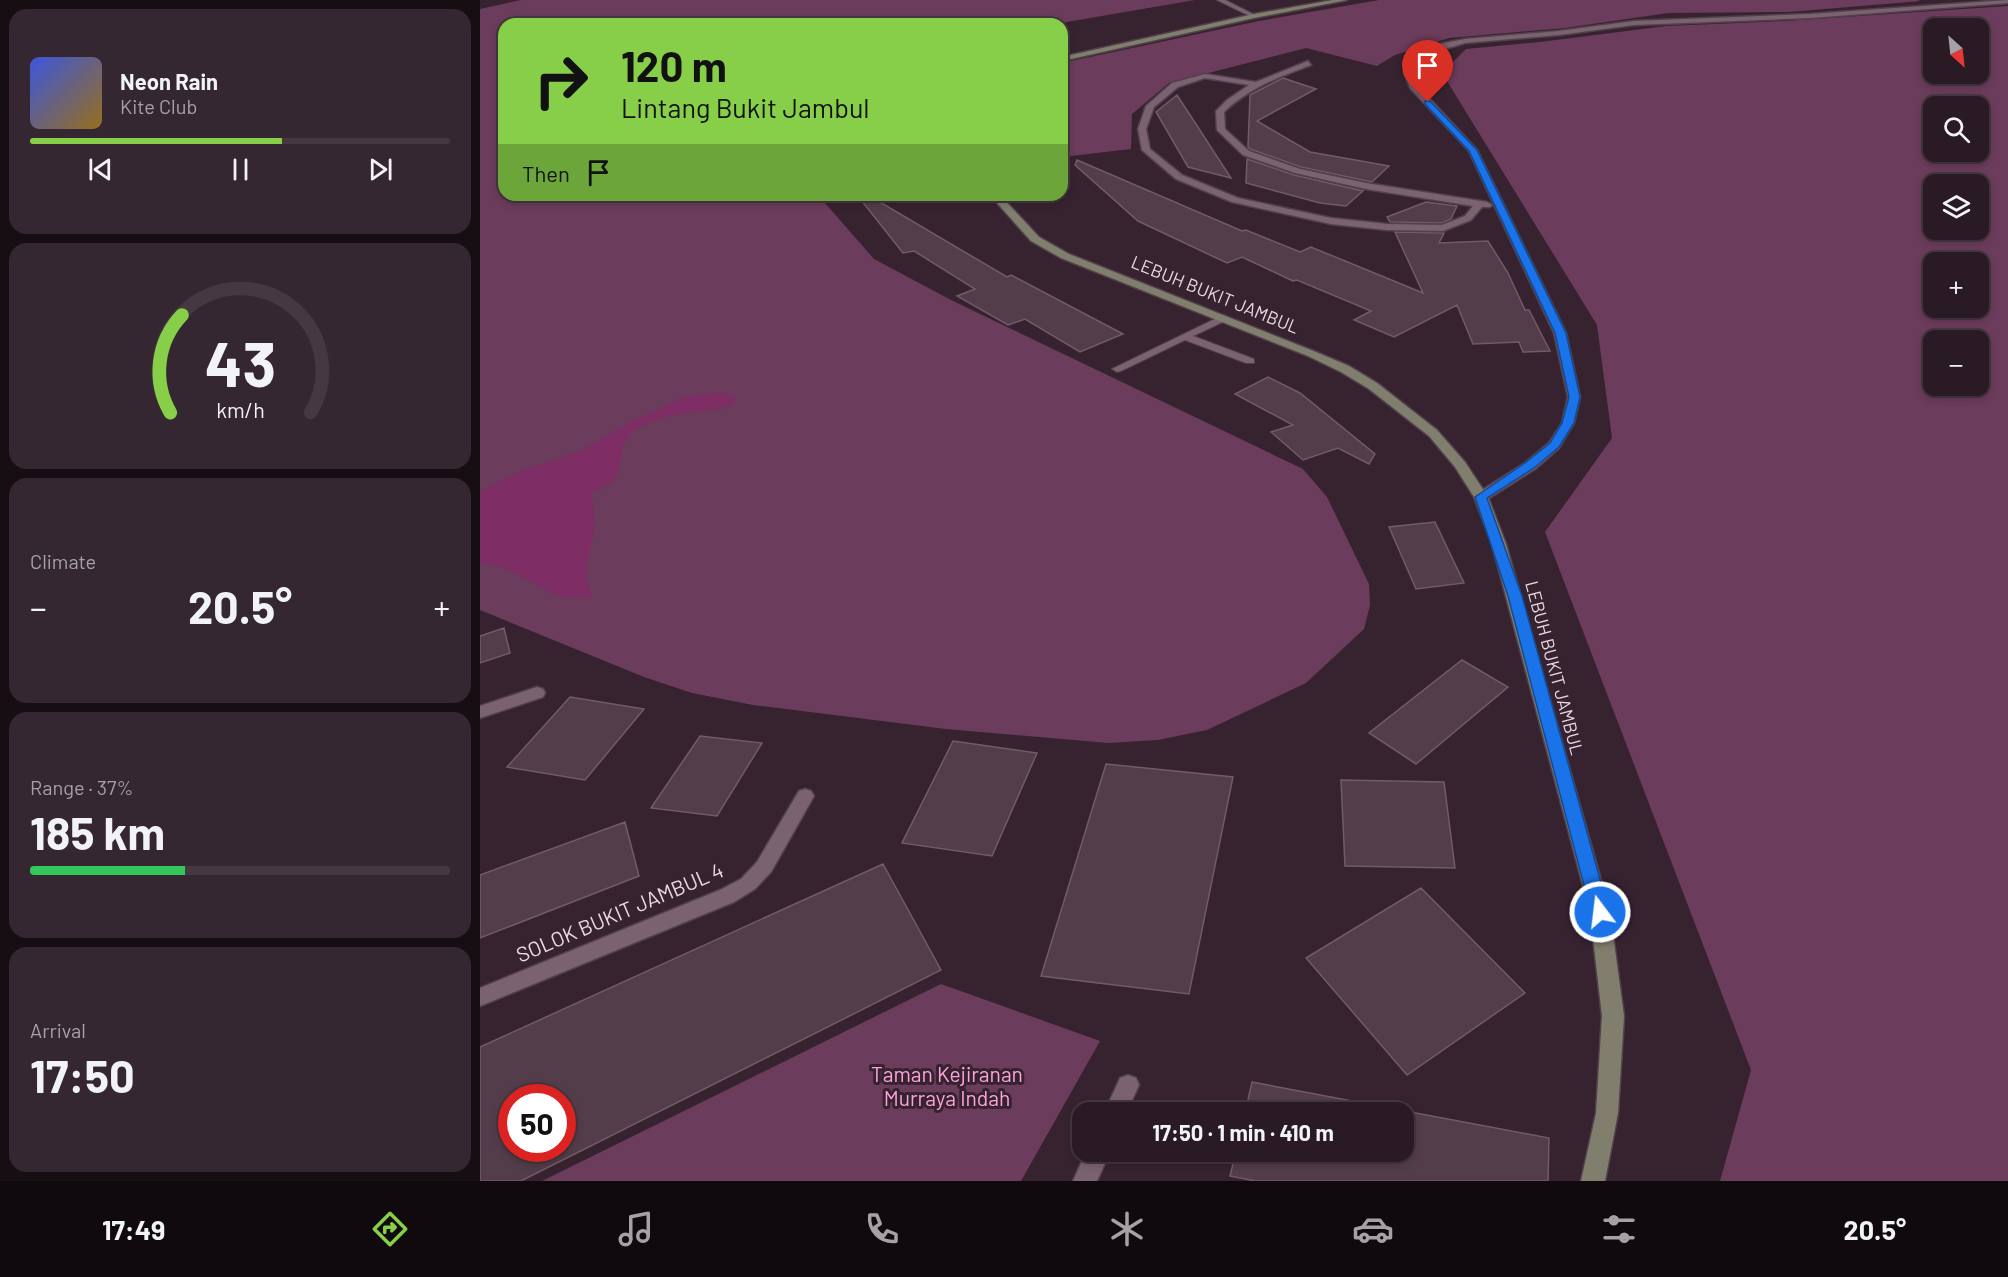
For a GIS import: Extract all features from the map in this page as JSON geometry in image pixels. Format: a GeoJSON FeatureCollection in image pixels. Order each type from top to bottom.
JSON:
{"type":"FeatureCollection","features":[{"type":"Feature","properties":{"kind":"main road"},"geometry":{"type":"LineString","coordinates":[[1068,58],[1254,16],[1344,0]]}},
{"type":"Feature","properties":{"kind":"main road","name":"LEBUH BUKIT JAMBUL"},"geometry":{"type":"LineString","coordinates":[[1000,201],[1035,239],[1065,256],[1312,354],[1373,386],[1433,433],[1460,465],[1481,497],[1515,596],[1600,912],[1612,1016],[1606,1113],[1593,1181]]}},
{"type":"Feature","properties":{"kind":"street"},"geometry":{"type":"LineString","coordinates":[[1481,497],[1530,466],[1554,445],[1568,423],[1574,397],[1560,333],[1473,150],[1413,86],[1408,73],[1409,63],[1419,54],[1437,47],[1465,41],[1558,33],[1634,23],[1810,16],[2008,1]]}},
{"type":"Feature","properties":{"kind":"street"},"geometry":{"type":"LineString","coordinates":[[1308,63],[1233,96],[1220,111],[1221,130],[1246,153],[1309,173],[1366,186],[1500,207]]}},
{"type":"Feature","properties":{"kind":"street"},"geometry":{"type":"LineString","coordinates":[[1257,84],[1205,76],[1175,85],[1149,106],[1142,129],[1146,150],[1179,177],[1235,200],[1331,221],[1387,227],[1443,228],[1468,218],[1479,204]]}},
{"type":"Feature","properties":{"kind":"street"},"geometry":{"type":"LineString","coordinates":[[480,712],[537,693]]}},
{"type":"Feature","properties":{"kind":"street","name":"SOLOK BUKIT JAMBUL 4"},"geometry":{"type":"LineString","coordinates":[[480,998],[727,896],[748,884],[764,867],[804,796]]}},
{"type":"Feature","properties":{"kind":"street"},"geometry":{"type":"LineString","coordinates":[[1120,1102],[1128,1085]]}},
{"type":"Feature","properties":{"kind":"street"},"geometry":{"type":"LineString","coordinates":[[1085,1181],[1094,1162]]}},
{"type":"Feature","properties":{"kind":"lane"},"geometry":{"type":"LineString","coordinates":[[1220,0],[1254,16]]}},
{"type":"Feature","properties":{"kind":"lane"},"geometry":{"type":"LineString","coordinates":[[1117,369],[1223,318]]}},
{"type":"Feature","properties":{"kind":"lane"},"geometry":{"type":"LineString","coordinates":[[1185,337],[1250,362]]}},
{"type":"Feature","properties":{"kind":"green space"},"geometry":{"type":"Polygon","coordinates":[[[521,0],[1195,0],[1068,22],[1068,18],[498,18],[498,201],[823,201],[874,259],[951,300],[1303,469],[1327,497],[1369,584],[1370,605],[1364,629],[1306,683],[1207,730],[1158,740],[1108,743],[946,729],[753,705],[692,693],[644,677],[480,610],[480,9],[521,0]]]}},
{"type":"Feature","properties":{"kind":"green space"},"geometry":{"type":"Polygon","coordinates":[[[1379,0],[1921,1],[1789,12],[1668,13],[1565,28],[1449,38],[1395,55],[1377,66],[1306,48],[1169,83],[1132,114],[1131,149],[1068,156],[1068,62],[1259,21],[1379,0]]]}},
{"type":"Feature","properties":{"kind":"green space"},"geometry":{"type":"Polygon","coordinates":[[[2008,6],[2008,1181],[1720,1181],[1751,1070],[1545,532],[1612,438],[1597,325],[1442,73],[1466,49],[1666,26],[1785,21],[2008,6]]]}},
{"type":"Feature","properties":{"kind":"green space","name":"Taman Kejiranan Murraya Indah"},"geometry":{"type":"Polygon","coordinates":[[[941,984],[1100,1041],[1021,1181],[542,1181],[941,984]]]}},
{"type":"Feature","properties":{"kind":"shaded area"},"geometry":{"type":"Polygon","coordinates":[[[720,392],[735,396],[734,405],[654,420],[632,433],[624,444],[616,478],[590,494],[594,526],[587,580],[591,598],[558,596],[502,567],[480,563],[480,491],[519,472],[583,450],[631,422],[682,398],[720,392]]]}},
{"type":"Feature","properties":{"kind":"building"},"geometry":{"type":"Polygon","coordinates":[[[1283,78],[1316,89],[1257,121],[1310,152],[1389,166],[1372,182],[1301,167],[1250,149],[1248,147],[1250,95],[1283,78]]]}},
{"type":"Feature","properties":{"kind":"building"},"geometry":{"type":"Polygon","coordinates":[[[1177,95],[1231,178],[1188,167],[1156,112],[1177,95]]]}},
{"type":"Feature","properties":{"kind":"building"},"geometry":{"type":"Polygon","coordinates":[[[1247,159],[1294,175],[1363,191],[1346,206],[1320,203],[1246,183],[1247,159]]]}},
{"type":"Feature","properties":{"kind":"building"},"geometry":{"type":"Polygon","coordinates":[[[1077,160],[1242,231],[1246,230],[1300,252],[1311,247],[1423,293],[1395,232],[1444,233],[1439,243],[1488,241],[1508,273],[1525,310],[1529,310],[1550,351],[1523,352],[1519,342],[1473,344],[1457,305],[1394,337],[1354,320],[1371,311],[1297,280],[1293,281],[1242,257],[1227,263],[1138,221],[1075,165],[1077,160]]]}},
{"type":"Feature","properties":{"kind":"building"},"geometry":{"type":"Polygon","coordinates":[[[862,201],[878,201],[1007,277],[1011,275],[1123,334],[1080,352],[1025,319],[1008,325],[957,296],[975,289],[914,251],[903,253],[862,201]]]}},
{"type":"Feature","properties":{"kind":"building"},"geometry":{"type":"Polygon","coordinates":[[[1426,202],[1457,206],[1451,219],[1442,223],[1390,222],[1387,217],[1426,202]]]}},
{"type":"Feature","properties":{"kind":"building"},"geometry":{"type":"Polygon","coordinates":[[[1268,377],[1300,393],[1375,454],[1369,464],[1338,448],[1303,460],[1271,432],[1293,425],[1235,394],[1268,377]]]}},
{"type":"Feature","properties":{"kind":"building"},"geometry":{"type":"Polygon","coordinates":[[[1435,522],[1464,583],[1416,589],[1389,527],[1435,522]]]}},
{"type":"Feature","properties":{"kind":"building"},"geometry":{"type":"Polygon","coordinates":[[[504,628],[510,653],[480,663],[480,636],[504,628]]]}},
{"type":"Feature","properties":{"kind":"building"},"geometry":{"type":"Polygon","coordinates":[[[1462,660],[1508,687],[1416,764],[1369,733],[1462,660]]]}},
{"type":"Feature","properties":{"kind":"building"},"geometry":{"type":"Polygon","coordinates":[[[570,697],[644,709],[585,780],[507,767],[570,697]]]}},
{"type":"Feature","properties":{"kind":"building"},"geometry":{"type":"Polygon","coordinates":[[[700,736],[762,743],[717,816],[651,808],[700,736]]]}},
{"type":"Feature","properties":{"kind":"building"},"geometry":{"type":"Polygon","coordinates":[[[953,741],[1037,753],[992,856],[902,843],[953,741]]]}},
{"type":"Feature","properties":{"kind":"building"},"geometry":{"type":"Polygon","coordinates":[[[1106,764],[1233,777],[1189,994],[1041,976],[1106,764]]]}},
{"type":"Feature","properties":{"kind":"building"},"geometry":{"type":"Polygon","coordinates":[[[1341,780],[1444,782],[1455,868],[1345,866],[1341,780]]]}},
{"type":"Feature","properties":{"kind":"building"},"geometry":{"type":"Polygon","coordinates":[[[625,822],[639,876],[480,938],[480,875],[625,822]]]}},
{"type":"Feature","properties":{"kind":"building"},"geometry":{"type":"Polygon","coordinates":[[[883,864],[941,970],[576,1153],[576,1084],[498,1084],[498,1162],[559,1162],[521,1181],[480,1181],[480,1047],[883,864]]]}},
{"type":"Feature","properties":{"kind":"building"},"geometry":{"type":"Polygon","coordinates":[[[1421,888],[1525,993],[1407,1075],[1306,958],[1421,888]]]}},
{"type":"Feature","properties":{"kind":"building"},"geometry":{"type":"Polygon","coordinates":[[[1252,1082],[1358,1102],[1247,1102],[1252,1082]]]}},
{"type":"Feature","properties":{"kind":"building"},"geometry":{"type":"Polygon","coordinates":[[[1414,1113],[1549,1138],[1548,1181],[1255,1181],[1230,1176],[1234,1162],[1414,1162],[1414,1113]]]}},
{"type":"Feature","properties":{"kind":"route"},"geometry":{"type":"LineString","coordinates":[[1428,102],[1473,150],[1560,333],[1574,397],[1568,423],[1554,445],[1530,466],[1481,497],[1515,596],[1600,912]]}}]}
